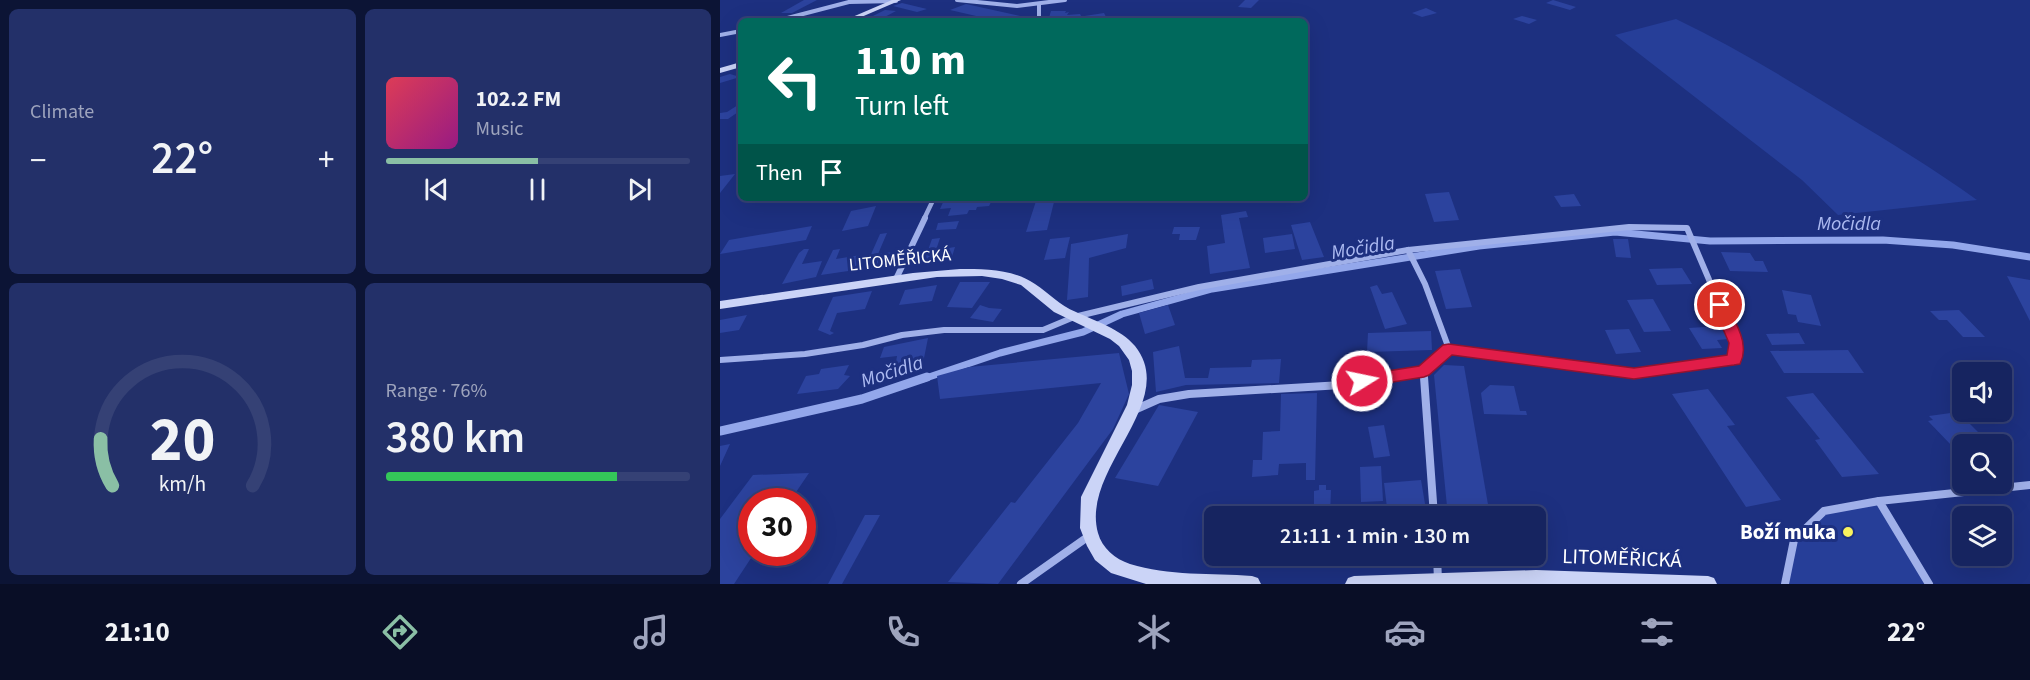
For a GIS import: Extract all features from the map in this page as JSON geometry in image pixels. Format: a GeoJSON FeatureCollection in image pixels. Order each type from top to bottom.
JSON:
{"type":"FeatureCollection","features":[{"type":"Feature","properties":{"kind":"street"},"geometry":{"type":"LineString","coordinates":[[788,18],[849,2],[897,0]]}},
{"type":"Feature","properties":{"kind":"street"},"geometry":{"type":"LineString","coordinates":[[853,18],[897,0]]}},
{"type":"Feature","properties":{"kind":"street"},"geometry":{"type":"LineString","coordinates":[[957,0],[1008,6],[1065,0]]}},
{"type":"Feature","properties":{"kind":"street"},"geometry":{"type":"LineString","coordinates":[[1039,4],[1039,18]]}},
{"type":"Feature","properties":{"kind":"street"},"geometry":{"type":"LineString","coordinates":[[720,35],[738,32]]}},
{"type":"Feature","properties":{"kind":"street"},"geometry":{"type":"LineString","coordinates":[[720,71],[738,65]]}},
{"type":"Feature","properties":{"kind":"street"},"geometry":{"type":"LineString","coordinates":[[896,279],[933,201]]}},
{"type":"Feature","properties":{"kind":"street"},"geometry":{"type":"LineString","coordinates":[[720,360],[805,354],[863,345],[902,335],[944,330],[1043,330],[1199,287],[1408,250],[1629,227],[1687,228],[1736,343],[1734,360],[1634,374],[1449,349],[1424,371],[1342,384],[1263,391],[1189,394],[1159,399],[1132,412]]}},
{"type":"Feature","properties":{"kind":"street"},"geometry":{"type":"LineString","coordinates":[[1408,250],[1425,284],[1449,349]]}},
{"type":"Feature","properties":{"kind":"street","name":"LITOMĚŘICKÁ"},"geometry":{"type":"LineString","coordinates":[[720,305],[941,274],[1007,276],[1038,290],[1045,299],[1078,319],[1119,337],[1130,349],[1138,366],[1139,386],[1132,412],[1089,496],[1086,518],[1089,536]]}},
{"type":"Feature","properties":{"kind":"street"},"geometry":{"type":"LineString","coordinates":[[1424,371],[1433,506]]}},
{"type":"Feature","properties":{"kind":"street"},"geometry":{"type":"LineString","coordinates":[[1785,584],[1794,540],[1824,511],[1879,501],[2030,485]]}},
{"type":"Feature","properties":{"kind":"street"},"geometry":{"type":"LineString","coordinates":[[1879,501],[1929,584]]}},
{"type":"Feature","properties":{"kind":"street"},"geometry":{"type":"LineString","coordinates":[[1021,584],[1089,536],[1102,555],[1117,567],[1146,576],[1252,584]]}},
{"type":"Feature","properties":{"kind":"street"},"geometry":{"type":"LineString","coordinates":[[1437,566],[1438,581]]}},
{"type":"Feature","properties":{"kind":"street","name":"LITOMĚŘICKÁ"},"geometry":{"type":"LineString","coordinates":[[1354,584],[1536,578],[1708,584]]}},
{"type":"Feature","properties":{"kind":"shaded area"},"geometry":{"type":"Polygon","coordinates":[[[1676,19],[1783,77],[1911,156],[1977,200],[1838,215],[1802,180],[1615,35],[1676,19]]]}},
{"type":"Feature","properties":{"kind":"shaded area"},"geometry":{"type":"Polygon","coordinates":[[[1879,501],[1929,584],[1785,584],[1794,540],[1824,511],[1879,501]]]}},
{"type":"Feature","properties":{"kind":"building"},"geometry":{"type":"Polygon","coordinates":[[[804,0],[817,0],[792,13],[781,13],[804,0]]]}},
{"type":"Feature","properties":{"kind":"building"},"geometry":{"type":"Polygon","coordinates":[[[1245,0],[1259,0],[1251,8],[1238,7],[1245,0]]]}},
{"type":"Feature","properties":{"kind":"building"},"geometry":{"type":"Polygon","coordinates":[[[1553,0],[1576,7],[1570,10],[1546,3],[1553,0]]]}},
{"type":"Feature","properties":{"kind":"building"},"geometry":{"type":"Polygon","coordinates":[[[902,3],[927,9],[917,12],[893,6],[902,3]]]}},
{"type":"Feature","properties":{"kind":"building"},"geometry":{"type":"Polygon","coordinates":[[[966,4],[1026,18],[985,18],[950,10],[966,4]]]}},
{"type":"Feature","properties":{"kind":"building"},"geometry":{"type":"Polygon","coordinates":[[[1426,8],[1437,13],[1422,17],[1412,13],[1426,8]]]}},
{"type":"Feature","properties":{"kind":"building"},"geometry":{"type":"Polygon","coordinates":[[[885,10],[896,11],[883,18],[869,18],[885,10]]]}},
{"type":"Feature","properties":{"kind":"building"},"geometry":{"type":"Polygon","coordinates":[[[1051,11],[1066,11],[1065,13],[1069,12],[1067,15],[1080,14],[1081,16],[1068,18],[1049,18],[1051,11]]]}},
{"type":"Feature","properties":{"kind":"building"},"geometry":{"type":"Polygon","coordinates":[[[1104,13],[1106,17],[1078,18],[1104,13]]]}},
{"type":"Feature","properties":{"kind":"building"},"geometry":{"type":"Polygon","coordinates":[[[1522,16],[1537,20],[1529,24],[1513,19],[1522,16]]]}},
{"type":"Feature","properties":{"kind":"building"},"geometry":{"type":"Polygon","coordinates":[[[730,74],[738,78],[720,83],[720,77],[730,74]]]}},
{"type":"Feature","properties":{"kind":"building"},"geometry":{"type":"Polygon","coordinates":[[[738,105],[738,112],[728,119],[720,119],[720,113],[727,112],[738,105]]]}},
{"type":"Feature","properties":{"kind":"building"},"geometry":{"type":"Polygon","coordinates":[[[735,174],[720,193],[720,176],[735,174]]]}},
{"type":"Feature","properties":{"kind":"building"},"geometry":{"type":"Polygon","coordinates":[[[1449,192],[1459,220],[1434,222],[1425,194],[1449,192]]]}},
{"type":"Feature","properties":{"kind":"building"},"geometry":{"type":"Polygon","coordinates":[[[1574,194],[1581,206],[1561,207],[1554,196],[1574,194]]]}},
{"type":"Feature","properties":{"kind":"building"},"geometry":{"type":"Polygon","coordinates":[[[944,201],[992,201],[989,206],[977,207],[976,210],[969,210],[967,214],[948,216],[951,208],[940,209],[944,201]]]}},
{"type":"Feature","properties":{"kind":"building"},"geometry":{"type":"Polygon","coordinates":[[[1036,201],[1054,201],[1047,230],[1026,232],[1036,201]]]}},
{"type":"Feature","properties":{"kind":"building"},"geometry":{"type":"Polygon","coordinates":[[[876,206],[868,226],[842,231],[851,211],[876,206]]]}},
{"type":"Feature","properties":{"kind":"building"},"geometry":{"type":"Polygon","coordinates":[[[1246,211],[1248,217],[1239,218],[1250,268],[1210,274],[1207,246],[1225,243],[1221,215],[1246,211]]]}},
{"type":"Feature","properties":{"kind":"building"},"geometry":{"type":"Polygon","coordinates":[[[959,221],[956,229],[936,230],[938,223],[959,221]]]}},
{"type":"Feature","properties":{"kind":"building"},"geometry":{"type":"Polygon","coordinates":[[[1310,222],[1324,257],[1302,260],[1291,225],[1310,222]]]}},
{"type":"Feature","properties":{"kind":"building"},"geometry":{"type":"Polygon","coordinates":[[[812,226],[806,240],[720,254],[729,240],[812,226]]]}},
{"type":"Feature","properties":{"kind":"building"},"geometry":{"type":"Polygon","coordinates":[[[1174,227],[1200,227],[1196,240],[1179,240],[1180,234],[1172,234],[1174,227]]]}},
{"type":"Feature","properties":{"kind":"building"},"geometry":{"type":"Polygon","coordinates":[[[887,233],[878,254],[901,251],[896,265],[864,270],[880,234],[887,233]]]}},
{"type":"Feature","properties":{"kind":"building"},"geometry":{"type":"Polygon","coordinates":[[[1128,234],[1126,248],[1089,258],[1088,297],[1067,300],[1071,244],[1128,234]]]}},
{"type":"Feature","properties":{"kind":"building"},"geometry":{"type":"Polygon","coordinates":[[[1292,234],[1295,249],[1265,253],[1263,238],[1292,234]]]}},
{"type":"Feature","properties":{"kind":"building"},"geometry":{"type":"Polygon","coordinates":[[[1070,237],[1065,258],[1044,260],[1050,239],[1070,237]]]}},
{"type":"Feature","properties":{"kind":"building"},"geometry":{"type":"Polygon","coordinates":[[[940,238],[936,250],[955,247],[951,260],[923,264],[932,239],[940,238]]]}},
{"type":"Feature","properties":{"kind":"building"},"geometry":{"type":"Polygon","coordinates":[[[1613,239],[1628,239],[1631,258],[1616,257],[1613,239]]]}},
{"type":"Feature","properties":{"kind":"building"},"geometry":{"type":"Polygon","coordinates":[[[804,249],[809,249],[802,264],[822,261],[816,277],[782,284],[799,253],[804,249]]]}},
{"type":"Feature","properties":{"kind":"building"},"geometry":{"type":"Polygon","coordinates":[[[840,249],[836,259],[861,255],[855,270],[821,275],[833,250],[840,249]]]}},
{"type":"Feature","properties":{"kind":"building"},"geometry":{"type":"Polygon","coordinates":[[[1721,252],[1750,253],[1755,261],[1763,261],[1768,272],[1730,271],[1721,252]]]}},
{"type":"Feature","properties":{"kind":"building"},"geometry":{"type":"Polygon","coordinates":[[[1682,268],[1692,284],[1657,285],[1649,269],[1682,268]]]}},
{"type":"Feature","properties":{"kind":"building"},"geometry":{"type":"Polygon","coordinates":[[[1460,269],[1472,307],[1446,309],[1435,271],[1460,269]]]}},
{"type":"Feature","properties":{"kind":"building"},"geometry":{"type":"Polygon","coordinates":[[[2007,276],[2030,280],[2030,321],[2007,276]]]}},
{"type":"Feature","properties":{"kind":"building"},"geometry":{"type":"Polygon","coordinates":[[[1152,279],[1154,289],[1122,296],[1121,286],[1152,279]]]}},
{"type":"Feature","properties":{"kind":"building"},"geometry":{"type":"Polygon","coordinates":[[[960,282],[990,282],[972,308],[947,307],[960,282]]]}},
{"type":"Feature","properties":{"kind":"building"},"geometry":{"type":"Polygon","coordinates":[[[937,285],[932,301],[899,305],[905,290],[937,285]]]}},
{"type":"Feature","properties":{"kind":"building"},"geometry":{"type":"Polygon","coordinates":[[[1377,285],[1382,294],[1392,292],[1407,324],[1385,329],[1370,287],[1377,285]]]}},
{"type":"Feature","properties":{"kind":"building"},"geometry":{"type":"Polygon","coordinates":[[[1782,290],[1811,295],[1821,326],[1798,322],[1796,315],[1788,314],[1782,290]]]}},
{"type":"Feature","properties":{"kind":"building"},"geometry":{"type":"Polygon","coordinates":[[[872,291],[865,309],[837,313],[830,331],[834,333],[830,335],[818,330],[833,297],[872,291]]]}},
{"type":"Feature","properties":{"kind":"building"},"geometry":{"type":"Polygon","coordinates":[[[1653,299],[1671,331],[1644,332],[1627,300],[1653,299]]]}},
{"type":"Feature","properties":{"kind":"building"},"geometry":{"type":"Polygon","coordinates":[[[980,305],[1002,309],[993,322],[970,318],[980,305]]]}},
{"type":"Feature","properties":{"kind":"building"},"geometry":{"type":"Polygon","coordinates":[[[1168,305],[1175,325],[1145,334],[1139,313],[1168,305]]]}},
{"type":"Feature","properties":{"kind":"building"},"geometry":{"type":"Polygon","coordinates":[[[1959,310],[1985,337],[1963,337],[1947,320],[1939,320],[1930,311],[1959,310]]]}},
{"type":"Feature","properties":{"kind":"building"},"geometry":{"type":"Polygon","coordinates":[[[747,315],[739,330],[720,333],[720,320],[747,315]]]}},
{"type":"Feature","properties":{"kind":"building"},"geometry":{"type":"Polygon","coordinates":[[[1720,326],[1728,339],[1717,340],[1722,348],[1702,349],[1689,328],[1720,326]]]}},
{"type":"Feature","properties":{"kind":"building"},"geometry":{"type":"Polygon","coordinates":[[[1629,329],[1641,352],[1616,354],[1605,330],[1629,329]]]}},
{"type":"Feature","properties":{"kind":"building"},"geometry":{"type":"Polygon","coordinates":[[[1431,331],[1432,350],[1367,352],[1368,333],[1431,331]]]}},
{"type":"Feature","properties":{"kind":"building"},"geometry":{"type":"Polygon","coordinates":[[[1799,333],[1805,344],[1772,345],[1766,334],[1799,333]]]}},
{"type":"Feature","properties":{"kind":"building"},"geometry":{"type":"Polygon","coordinates":[[[928,338],[922,368],[894,374],[897,356],[880,358],[884,347],[928,338]]]}},
{"type":"Feature","properties":{"kind":"building"},"geometry":{"type":"Polygon","coordinates":[[[1179,346],[1185,378],[1208,378],[1210,368],[1251,367],[1252,360],[1281,359],[1279,383],[1186,385],[1156,392],[1153,352],[1179,346]]]}},
{"type":"Feature","properties":{"kind":"building"},"geometry":{"type":"Polygon","coordinates":[[[1848,350],[1864,373],[1784,373],[1770,351],[1848,350]]]}},
{"type":"Feature","properties":{"kind":"building"},"geometry":{"type":"Polygon","coordinates":[[[1119,353],[1129,394],[1113,429],[998,584],[948,582],[1011,502],[1015,503],[1078,423],[1101,383],[940,399],[937,376],[969,367],[1119,353]]]}},
{"type":"Feature","properties":{"kind":"building"},"geometry":{"type":"Polygon","coordinates":[[[849,365],[844,375],[850,376],[838,389],[797,394],[806,376],[819,374],[821,369],[849,365]]]}},
{"type":"Feature","properties":{"kind":"building"},"geometry":{"type":"Polygon","coordinates":[[[1444,365],[1464,366],[1488,506],[1447,506],[1434,375],[1444,365]]]}},
{"type":"Feature","properties":{"kind":"building"},"geometry":{"type":"Polygon","coordinates":[[[1490,385],[1514,386],[1520,411],[1526,411],[1527,415],[1484,414],[1481,393],[1490,385]]]}},
{"type":"Feature","properties":{"kind":"building"},"geometry":{"type":"Polygon","coordinates":[[[1708,389],[1735,425],[1727,426],[1781,500],[1746,507],[1672,394],[1708,389]]]}},
{"type":"Feature","properties":{"kind":"building"},"geometry":{"type":"Polygon","coordinates":[[[1317,393],[1315,480],[1306,480],[1306,463],[1279,464],[1278,475],[1252,477],[1253,460],[1262,460],[1263,432],[1280,431],[1281,394],[1317,393]]]}},
{"type":"Feature","properties":{"kind":"building"},"geometry":{"type":"Polygon","coordinates":[[[1813,393],[1879,474],[1842,477],[1815,440],[1820,439],[1786,397],[1813,393]]]}},
{"type":"Feature","properties":{"kind":"building"},"geometry":{"type":"Polygon","coordinates":[[[1159,405],[1198,412],[1158,486],[1115,478],[1159,405]]]}},
{"type":"Feature","properties":{"kind":"building"},"geometry":{"type":"Polygon","coordinates":[[[1952,413],[1952,422],[1968,422],[1980,434],[1952,434],[1952,446],[1928,421],[1933,420],[1929,416],[1952,413]]]}},
{"type":"Feature","properties":{"kind":"building"},"geometry":{"type":"Polygon","coordinates":[[[1384,425],[1390,456],[1374,458],[1368,427],[1384,425]]]}},
{"type":"Feature","properties":{"kind":"building"},"geometry":{"type":"Polygon","coordinates":[[[730,444],[720,466],[720,446],[730,444]]]}},
{"type":"Feature","properties":{"kind":"building"},"geometry":{"type":"Polygon","coordinates":[[[1381,466],[1383,501],[1361,502],[1360,467],[1381,466]]]}},
{"type":"Feature","properties":{"kind":"building"},"geometry":{"type":"Polygon","coordinates":[[[809,473],[799,488],[743,488],[753,475],[809,473]]]}},
{"type":"Feature","properties":{"kind":"building"},"geometry":{"type":"Polygon","coordinates":[[[1421,480],[1425,506],[1387,506],[1384,483],[1421,480]]]}},
{"type":"Feature","properties":{"kind":"building"},"geometry":{"type":"Polygon","coordinates":[[[1319,485],[1326,485],[1326,490],[1331,490],[1330,506],[1314,506],[1314,491],[1319,490],[1319,485]]]}},
{"type":"Feature","properties":{"kind":"building"},"geometry":{"type":"Polygon","coordinates":[[[738,495],[738,566],[746,566],[734,584],[720,584],[720,519],[738,495]]]}},
{"type":"Feature","properties":{"kind":"building"},"geometry":{"type":"Polygon","coordinates":[[[865,515],[880,515],[842,584],[828,584],[865,515]]]}},
{"type":"Feature","properties":{"kind":"waterway","name":"Močidla"},"geometry":{"type":"LineString","coordinates":[[923,379],[1000,353],[1083,332],[1122,314],[1212,289],[1479,246],[1615,232],[1710,241],[1883,240],[1953,245],[2030,257]]}},
{"type":"Feature","properties":{"kind":"waterway","name":"Močidla"},"geometry":{"type":"LineString","coordinates":[[720,431],[862,399],[927,377]]}},
{"type":"Feature","properties":{"kind":"place","name":"Boží muka"},"geometry":{"type":"Point","coordinates":[1848,532]}},
{"type":"Feature","properties":{"kind":"route"},"geometry":{"type":"LineString","coordinates":[[1362,381],[1424,371],[1449,349],[1486,352],[1634,374],[1734,360],[1736,343],[1720,305]]}}]}
